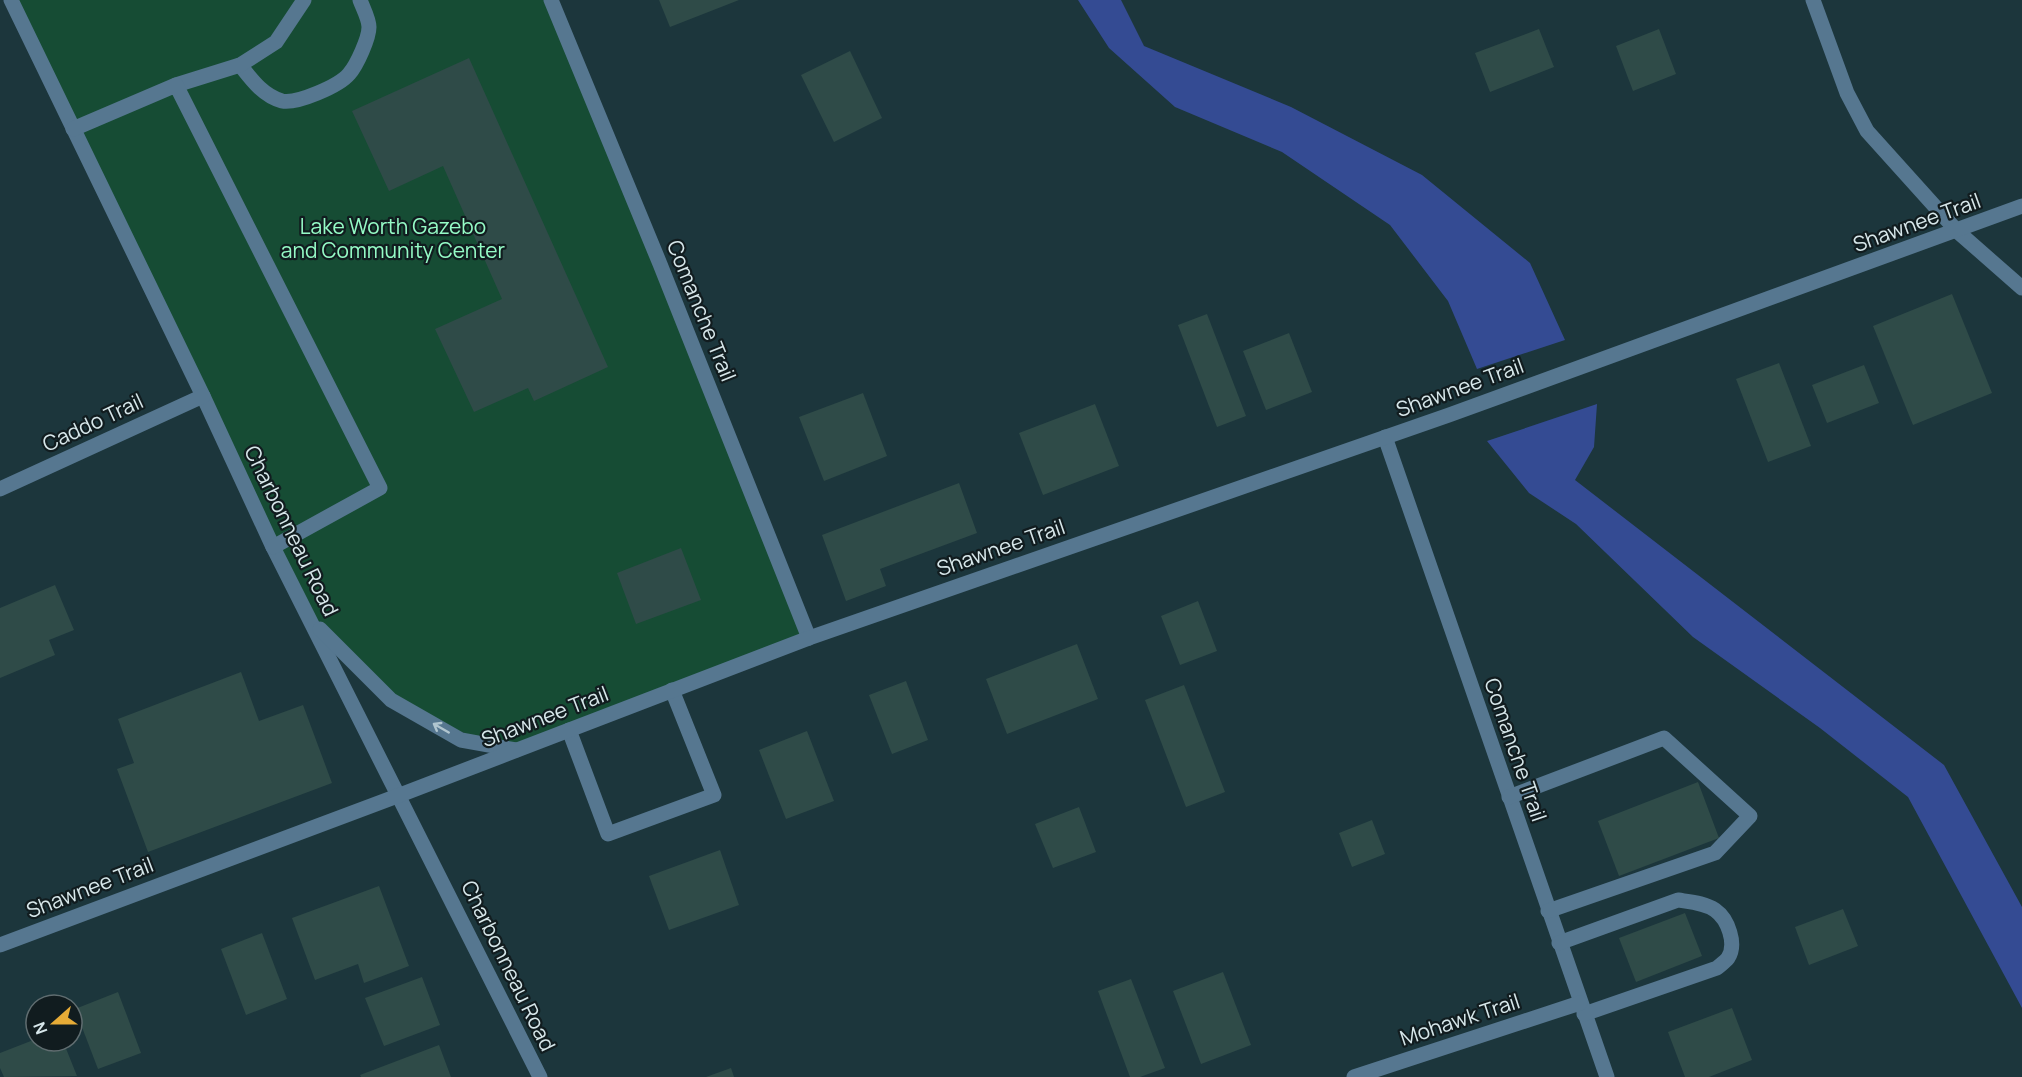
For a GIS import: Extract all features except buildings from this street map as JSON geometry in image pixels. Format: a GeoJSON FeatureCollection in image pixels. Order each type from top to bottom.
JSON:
{"type":"FeatureCollection","features":[{"type":"Feature","properties":{"kind":"street","name":"Charbonneau Road"},"geometry":{"type":"LineString","coordinates":[[11,0],[203,396],[273,547],[400,795],[540,1077]]}},
{"type":"Feature","properties":{"kind":"street"},"geometry":{"type":"LineString","coordinates":[[74,129],[176,85],[240,65],[276,42],[304,0]]}},
{"type":"Feature","properties":{"kind":"street"},"geometry":{"type":"LineString","coordinates":[[240,65],[261,90],[281,101],[298,101],[326,89],[349,75],[364,47],[369,26],[360,0]]}},
{"type":"Feature","properties":{"kind":"street","name":"Comanche Trail"},"geometry":{"type":"LineString","coordinates":[[552,0],[809,638]]}},
{"type":"Feature","properties":{"kind":"street"},"geometry":{"type":"LineString","coordinates":[[1814,0],[1847,93],[1867,130],[1957,231],[2022,288]]}},
{"type":"Feature","properties":{"kind":"street"},"geometry":{"type":"LineString","coordinates":[[176,85],[380,488],[273,547]]}},
{"type":"Feature","properties":{"kind":"street","name":"Shawnee Trail"},"geometry":{"type":"LineString","coordinates":[[0,945],[809,638],[1449,415],[2022,206]]}},
{"type":"Feature","properties":{"kind":"street","name":"Caddo Trail"},"geometry":{"type":"LineString","coordinates":[[0,489],[203,396]]}},
{"type":"Feature","properties":{"kind":"street","name":"Comanche Trail"},"geometry":{"type":"LineString","coordinates":[[1385,436],[1606,1077]]}},
{"type":"Feature","properties":{"kind":"street"},"geometry":{"type":"LineString","coordinates":[[309,618],[391,700],[461,740],[516,750]]}},
{"type":"Feature","properties":{"kind":"street"},"geometry":{"type":"LineString","coordinates":[[569,730],[608,834],[714,795],[672,690]]}},
{"type":"Feature","properties":{"kind":"street"},"geometry":{"type":"LineString","coordinates":[[1509,797],[1664,738],[1750,816],[1715,853],[1548,911]]}},
{"type":"Feature","properties":{"kind":"street","name":"Mohawk Trail"},"geometry":{"type":"LineString","coordinates":[[1354,1077],[1717,968],[1728,958],[1731,943],[1728,926],[1717,911],[1699,903],[1678,900],[1559,943]]}},
{"type":"Feature","properties":{"kind":"green space","name":"Lake Worth Gazebo and Community Center"},"geometry":{"type":"Polygon","coordinates":[[[12,0],[554,0],[809,638],[516,750],[426,720],[353,662],[309,618],[12,0]]]}},
{"type":"Feature","properties":{"kind":"water"},"geometry":{"type":"Polygon","coordinates":[[[1078,0],[1121,0],[1144,46],[1291,107],[1422,175],[1530,263],[1565,340],[1477,369],[1448,301],[1390,225],[1282,152],[1175,107],[1109,48],[1078,0]]]}},
{"type":"Feature","properties":{"kind":"water"},"geometry":{"type":"Polygon","coordinates":[[[1597,404],[1594,447],[1575,480],[1944,765],[2022,907],[2022,1008],[1908,797],[1820,728],[1693,637],[1576,524],[1529,493],[1487,441],[1597,404]]]}}]}
